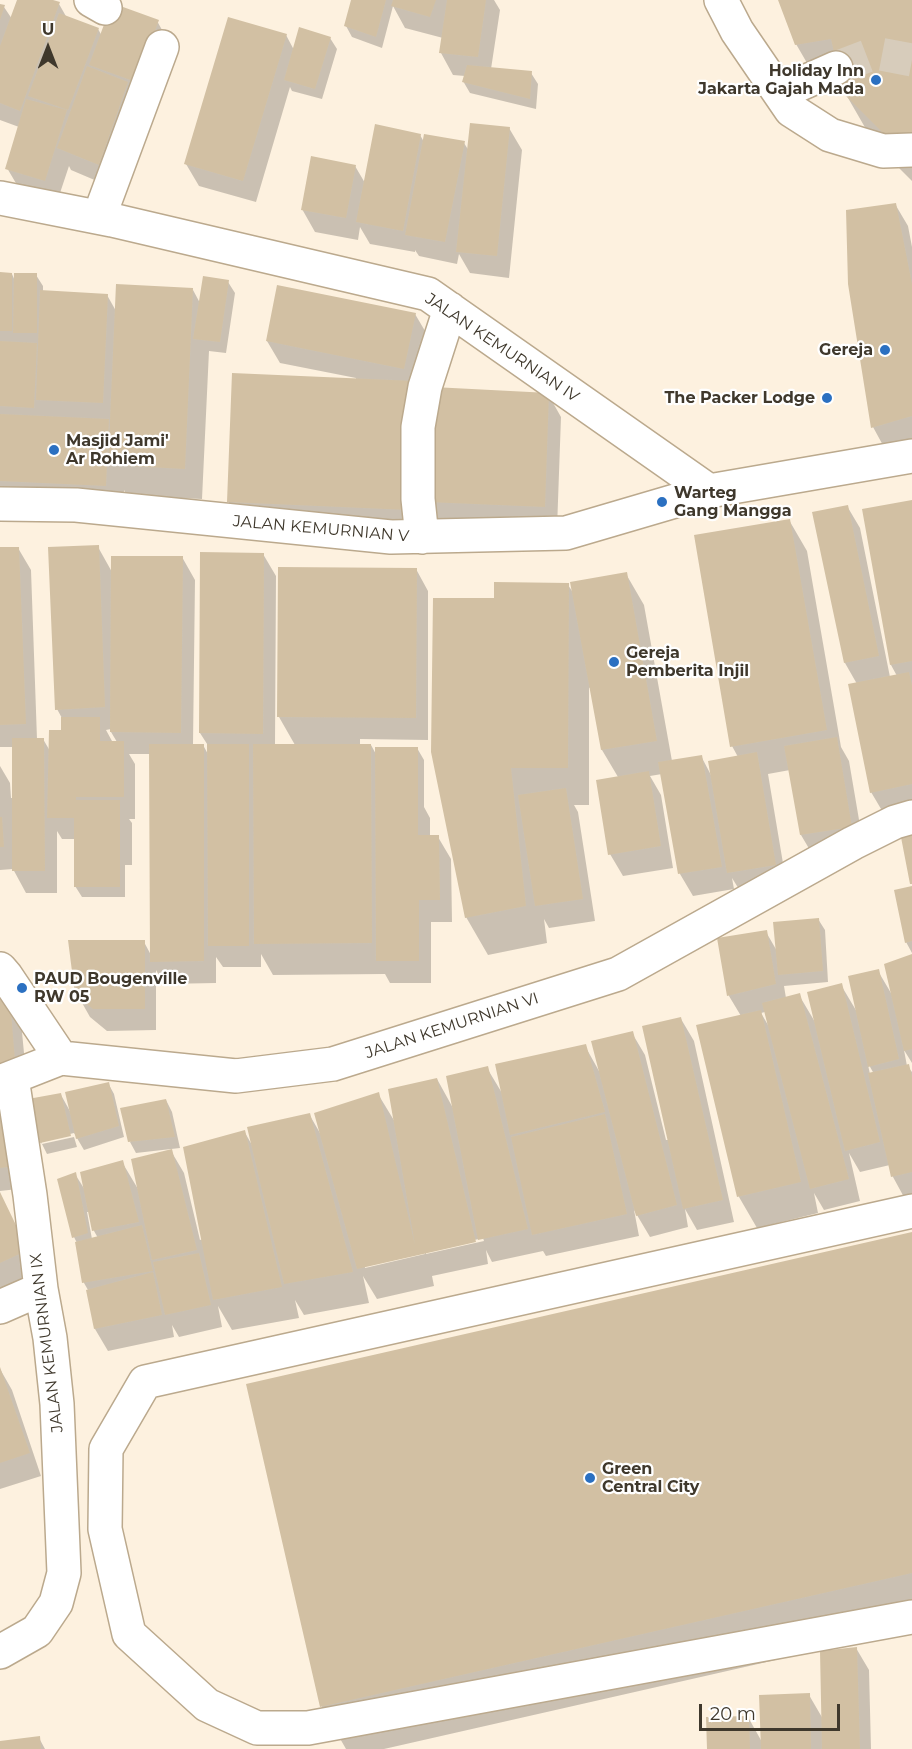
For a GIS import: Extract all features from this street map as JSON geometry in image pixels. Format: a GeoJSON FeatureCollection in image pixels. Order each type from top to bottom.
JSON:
{"type":"FeatureCollection","features":[{"type":"Feature","properties":{"kind":"street"},"geometry":{"type":"LineString","coordinates":[[721,0],[737,31],[791,110],[830,135],[883,152],[912,150]]}},
{"type":"Feature","properties":{"kind":"street"},"geometry":{"type":"LineString","coordinates":[[99,217],[162,47]]}},
{"type":"Feature","properties":{"kind":"street"},"geometry":{"type":"LineString","coordinates":[[780,93],[836,68]]}},
{"type":"Feature","properties":{"kind":"street","name":"JALAN KEMURNIAN IV"},"geometry":{"type":"LineString","coordinates":[[0,198],[99,217],[428,294],[710,492]]}},
{"type":"Feature","properties":{"kind":"street"},"geometry":{"type":"LineString","coordinates":[[422,537],[418,499],[418,427],[425,387],[450,309]]}},
{"type":"Feature","properties":{"kind":"street"},"geometry":{"type":"LineString","coordinates":[[710,492],[912,456]]}},
{"type":"Feature","properties":{"kind":"street","name":"JALAN KEMURNIAN V"},"geometry":{"type":"LineString","coordinates":[[0,504],[76,506],[391,537],[422,537],[567,533],[710,492]]}},
{"type":"Feature","properties":{"kind":"street","name":"JALAN KEMURNIAN VI"},"geometry":{"type":"LineString","coordinates":[[61,1058],[236,1076],[333,1065],[618,974],[853,843],[895,822],[912,817]]}},
{"type":"Feature","properties":{"kind":"street"},"geometry":{"type":"LineString","coordinates":[[0,969],[61,1058],[6,1080]]}},
{"type":"Feature","properties":{"kind":"street","name":"JALAN KEMURNIAN IX"},"geometry":{"type":"LineString","coordinates":[[0,1652],[37,1630],[56,1603],[64,1573],[57,1404],[50,1338],[41,1289],[30,1195],[6,1080]]}},
{"type":"Feature","properties":{"kind":"street"},"geometry":{"type":"LineString","coordinates":[[912,1211],[144,1382],[106,1449],[105,1529],[129,1634],[207,1705],[257,1728],[309,1728],[912,1617]]}},
{"type":"Feature","properties":{"kind":"street"},"geometry":{"type":"LineString","coordinates":[[0,1307],[41,1289]]}},
{"type":"Feature","properties":{"kind":"building"},"geometry":{"type":"Polygon","coordinates":[[[17,0],[60,2],[20,111],[0,103],[0,46],[17,0]]]}},
{"type":"Feature","properties":{"kind":"building"},"geometry":{"type":"Polygon","coordinates":[[[351,0],[386,0],[376,37],[344,26],[351,0]]]}},
{"type":"Feature","properties":{"kind":"building"},"geometry":{"type":"Polygon","coordinates":[[[393,0],[436,0],[430,17],[391,6],[393,0]]]}},
{"type":"Feature","properties":{"kind":"building"},"geometry":{"type":"Polygon","coordinates":[[[447,0],[486,0],[478,57],[439,53],[447,0]]]}},
{"type":"Feature","properties":{"kind":"building","name":"Holiday Inn Jakarta Gajah Mada"},"geometry":{"type":"Polygon","coordinates":[[[778,0],[912,0],[912,138],[887,137],[843,93],[831,39],[795,45],[778,0]]]}},
{"type":"Feature","properties":{"kind":"building"},"geometry":{"type":"Polygon","coordinates":[[[112,3],[159,20],[136,82],[89,65],[112,3]]]}},
{"type":"Feature","properties":{"kind":"building"},"geometry":{"type":"Polygon","coordinates":[[[0,4],[5,5],[0,20],[0,4]]]}},
{"type":"Feature","properties":{"kind":"building"},"geometry":{"type":"Polygon","coordinates":[[[59,13],[99,28],[68,110],[28,96],[59,13]]]}},
{"type":"Feature","properties":{"kind":"building"},"geometry":{"type":"Polygon","coordinates":[[[228,17],[287,34],[243,181],[184,164],[228,17]]]}},
{"type":"Feature","properties":{"kind":"building"},"geometry":{"type":"Polygon","coordinates":[[[299,27],[331,37],[315,89],[284,80],[299,27]]]}},
{"type":"Feature","properties":{"kind":"building"},"geometry":{"type":"Polygon","coordinates":[[[467,65],[532,71],[530,99],[462,82],[467,65]]]}},
{"type":"Feature","properties":{"kind":"building"},"geometry":{"type":"Polygon","coordinates":[[[87,66],[128,82],[99,165],[57,148],[87,66]]]}},
{"type":"Feature","properties":{"kind":"building"},"geometry":{"type":"Polygon","coordinates":[[[26,99],[67,110],[45,181],[5,169],[26,99]]]}},
{"type":"Feature","properties":{"kind":"building"},"geometry":{"type":"Polygon","coordinates":[[[470,123],[510,127],[497,256],[456,252],[470,123]]]}},
{"type":"Feature","properties":{"kind":"building"},"geometry":{"type":"Polygon","coordinates":[[[375,124],[421,134],[403,231],[356,222],[375,124]]]}},
{"type":"Feature","properties":{"kind":"building"},"geometry":{"type":"Polygon","coordinates":[[[424,134],[465,141],[445,242],[405,235],[424,134]]]}},
{"type":"Feature","properties":{"kind":"building"},"geometry":{"type":"Polygon","coordinates":[[[311,156],[356,165],[346,218],[301,210],[311,156]]]}},
{"type":"Feature","properties":{"kind":"building","name":"Gereja"},"geometry":{"type":"Polygon","coordinates":[[[896,203],[912,284],[912,416],[871,428],[848,284],[846,210],[896,203]]]}},
{"type":"Feature","properties":{"kind":"building"},"geometry":{"type":"Polygon","coordinates":[[[0,272],[12,273],[12,331],[0,331],[0,272]]]}},
{"type":"Feature","properties":{"kind":"building"},"geometry":{"type":"Polygon","coordinates":[[[14,273],[37,273],[37,333],[13,333],[14,273]]]}},
{"type":"Feature","properties":{"kind":"building"},"geometry":{"type":"Polygon","coordinates":[[[203,276],[229,280],[220,342],[193,339],[203,276]]]}},
{"type":"Feature","properties":{"kind":"building"},"geometry":{"type":"Polygon","coordinates":[[[116,284],[193,288],[185,469],[108,465],[116,284]]]}},
{"type":"Feature","properties":{"kind":"building"},"geometry":{"type":"Polygon","coordinates":[[[277,285],[416,313],[404,369],[266,341],[277,285]]]}},
{"type":"Feature","properties":{"kind":"building"},"geometry":{"type":"Polygon","coordinates":[[[40,290],[108,294],[103,403],[36,400],[40,290]]]}},
{"type":"Feature","properties":{"kind":"building"},"geometry":{"type":"Polygon","coordinates":[[[0,341],[37,343],[34,408],[0,406],[0,341]]]}},
{"type":"Feature","properties":{"kind":"building"},"geometry":{"type":"Polygon","coordinates":[[[232,373],[415,381],[409,510],[227,502],[232,373]]]}},
{"type":"Feature","properties":{"kind":"building"},"geometry":{"type":"Polygon","coordinates":[[[433,387],[549,393],[545,507],[427,502],[433,387]]]}},
{"type":"Feature","properties":{"kind":"building","name":"Masjid Jami' Ar Rohiem"},"geometry":{"type":"Polygon","coordinates":[[[0,414],[109,419],[106,486],[0,481],[0,414]]]}},
{"type":"Feature","properties":{"kind":"building"},"geometry":{"type":"Polygon","coordinates":[[[912,500],[912,661],[890,665],[862,509],[912,500]]]}},
{"type":"Feature","properties":{"kind":"building"},"geometry":{"type":"Polygon","coordinates":[[[848,505],[879,656],[844,663],[812,512],[848,505]]]}},
{"type":"Feature","properties":{"kind":"building"},"geometry":{"type":"Polygon","coordinates":[[[790,519],[827,730],[730,747],[694,535],[790,519]]]}},
{"type":"Feature","properties":{"kind":"building"},"geometry":{"type":"Polygon","coordinates":[[[99,545],[105,707],[55,710],[48,547],[99,545]]]}},
{"type":"Feature","properties":{"kind":"building"},"geometry":{"type":"Polygon","coordinates":[[[0,547],[19,547],[26,724],[0,725],[0,547]]]}},
{"type":"Feature","properties":{"kind":"building"},"geometry":{"type":"Polygon","coordinates":[[[200,552],[264,553],[263,734],[199,733],[200,552]]]}},
{"type":"Feature","properties":{"kind":"building"},"geometry":{"type":"Polygon","coordinates":[[[111,556],[183,556],[181,733],[110,732],[111,556]]]}},
{"type":"Feature","properties":{"kind":"building"},"geometry":{"type":"Polygon","coordinates":[[[278,567],[417,568],[416,718],[277,717],[278,567]]]}},
{"type":"Feature","properties":{"kind":"building","name":"Gereja Pemberita Injil"},"geometry":{"type":"Polygon","coordinates":[[[627,572],[657,741],[601,750],[570,582],[627,572]]]}},
{"type":"Feature","properties":{"kind":"building"},"geometry":{"type":"Polygon","coordinates":[[[494,582],[569,583],[568,768],[511,768],[526,906],[465,918],[431,752],[433,598],[494,598],[494,582]]]}},
{"type":"Feature","properties":{"kind":"building"},"geometry":{"type":"Polygon","coordinates":[[[909,672],[912,685],[912,784],[870,793],[848,684],[909,672]]]}},
{"type":"Feature","properties":{"kind":"building"},"geometry":{"type":"Polygon","coordinates":[[[61,717],[100,717],[100,741],[124,741],[124,797],[76,797],[76,800],[120,800],[120,887],[74,887],[74,818],[47,818],[49,730],[61,730],[61,717]]]}},
{"type":"Feature","properties":{"kind":"building"},"geometry":{"type":"Polygon","coordinates":[[[837,737],[852,827],[800,835],[784,746],[837,737]]]}},
{"type":"Feature","properties":{"kind":"building"},"geometry":{"type":"Polygon","coordinates":[[[12,738],[44,738],[45,871],[12,871],[12,738]]]}},
{"type":"Feature","properties":{"kind":"building"},"geometry":{"type":"Polygon","coordinates":[[[149,744],[204,744],[204,961],[150,962],[149,744]]]}},
{"type":"Feature","properties":{"kind":"building"},"geometry":{"type":"Polygon","coordinates":[[[207,744],[249,744],[249,946],[208,946],[207,744]]]}},
{"type":"Feature","properties":{"kind":"building"},"geometry":{"type":"Polygon","coordinates":[[[253,744],[371,744],[372,943],[254,944],[253,744]]]}},
{"type":"Feature","properties":{"kind":"building"},"geometry":{"type":"Polygon","coordinates":[[[375,747],[418,747],[418,835],[439,835],[440,900],[419,900],[419,961],[376,961],[375,747]]]}},
{"type":"Feature","properties":{"kind":"building"},"geometry":{"type":"Polygon","coordinates":[[[757,752],[776,865],[727,873],[708,761],[757,752]]]}},
{"type":"Feature","properties":{"kind":"building"},"geometry":{"type":"Polygon","coordinates":[[[702,755],[722,867],[678,874],[658,762],[702,755]]]}},
{"type":"Feature","properties":{"kind":"building"},"geometry":{"type":"Polygon","coordinates":[[[649,771],[661,846],[608,855],[596,780],[649,771]]]}},
{"type":"Feature","properties":{"kind":"building"},"geometry":{"type":"Polygon","coordinates":[[[566,788],[583,899],[535,906],[518,795],[566,788]]]}},
{"type":"Feature","properties":{"kind":"building"},"geometry":{"type":"Polygon","coordinates":[[[0,817],[2,817],[4,847],[0,847],[0,817]]]}},
{"type":"Feature","properties":{"kind":"building"},"geometry":{"type":"Polygon","coordinates":[[[912,830],[912,884],[910,884],[900,832],[912,830]]]}},
{"type":"Feature","properties":{"kind":"building"},"geometry":{"type":"Polygon","coordinates":[[[912,886],[912,941],[905,943],[894,890],[912,886]]]}},
{"type":"Feature","properties":{"kind":"building"},"geometry":{"type":"Polygon","coordinates":[[[819,918],[823,971],[778,975],[773,922],[819,918]]]}},
{"type":"Feature","properties":{"kind":"building"},"geometry":{"type":"Polygon","coordinates":[[[767,930],[776,984],[727,996],[717,938],[767,930]]]}},
{"type":"Feature","properties":{"kind":"building"},"geometry":{"type":"Polygon","coordinates":[[[68,940],[145,940],[145,1009],[93,1009],[75,995],[68,940]]]}},
{"type":"Feature","properties":{"kind":"building"},"geometry":{"type":"Polygon","coordinates":[[[912,954],[912,1049],[904,1051],[884,964],[912,954]]]}},
{"type":"Feature","properties":{"kind":"building"},"geometry":{"type":"Polygon","coordinates":[[[879,969],[899,1059],[868,1067],[848,976],[879,969]]]}},
{"type":"Feature","properties":{"kind":"building"},"geometry":{"type":"Polygon","coordinates":[[[842,983],[880,1142],[845,1151],[807,992],[842,983]]]}},
{"type":"Feature","properties":{"kind":"building"},"geometry":{"type":"Polygon","coordinates":[[[0,988],[9,988],[16,1073],[0,1075],[0,988]]]}},
{"type":"Feature","properties":{"kind":"building"},"geometry":{"type":"Polygon","coordinates":[[[800,993],[849,1179],[810,1189],[762,1003],[800,993]]]}},
{"type":"Feature","properties":{"kind":"building"},"geometry":{"type":"Polygon","coordinates":[[[761,1010],[801,1182],[737,1197],[696,1025],[761,1010]]]}},
{"type":"Feature","properties":{"kind":"building"},"geometry":{"type":"Polygon","coordinates":[[[681,1017],[723,1200],[683,1209],[642,1026],[681,1017]]]}},
{"type":"Feature","properties":{"kind":"building"},"geometry":{"type":"Polygon","coordinates":[[[633,1031],[677,1205],[636,1216],[591,1041],[633,1031]]]}},
{"type":"Feature","properties":{"kind":"building"},"geometry":{"type":"Polygon","coordinates":[[[586,1044],[605,1112],[510,1135],[495,1064],[586,1044]]]}},
{"type":"Feature","properties":{"kind":"building"},"geometry":{"type":"Polygon","coordinates":[[[909,1064],[912,1077],[912,1172],[891,1177],[868,1073],[909,1064]]]}},
{"type":"Feature","properties":{"kind":"building"},"geometry":{"type":"Polygon","coordinates":[[[488,1066],[528,1229],[478,1240],[446,1076],[488,1066]]]}},
{"type":"Feature","properties":{"kind":"building"},"geometry":{"type":"Polygon","coordinates":[[[437,1078],[476,1242],[357,1269],[314,1113],[379,1092],[415,1245],[388,1089],[437,1078]]]}},
{"type":"Feature","properties":{"kind":"building"},"geometry":{"type":"Polygon","coordinates":[[[109,1082],[119,1126],[76,1139],[65,1092],[109,1082]]]}},
{"type":"Feature","properties":{"kind":"building"},"geometry":{"type":"Polygon","coordinates":[[[61,1093],[71,1136],[40,1143],[28,1099],[61,1093]]]}},
{"type":"Feature","properties":{"kind":"building"},"geometry":{"type":"Polygon","coordinates":[[[166,1099],[175,1137],[128,1142],[120,1108],[166,1099]]]}},
{"type":"Feature","properties":{"kind":"building"},"geometry":{"type":"Polygon","coordinates":[[[310,1113],[353,1272],[284,1284],[247,1127],[310,1113]]]}},
{"type":"Feature","properties":{"kind":"building"},"geometry":{"type":"Polygon","coordinates":[[[605,1114],[627,1214],[532,1235],[511,1137],[605,1114]]]}},
{"type":"Feature","properties":{"kind":"building"},"geometry":{"type":"Polygon","coordinates":[[[9,1115],[16,1166],[0,1168],[0,1116],[9,1115]]]}},
{"type":"Feature","properties":{"kind":"building"},"geometry":{"type":"Polygon","coordinates":[[[245,1130],[282,1287],[213,1300],[183,1147],[245,1130]]]}},
{"type":"Feature","properties":{"kind":"building"},"geometry":{"type":"Polygon","coordinates":[[[172,1149],[197,1250],[152,1260],[131,1159],[172,1149]]]}},
{"type":"Feature","properties":{"kind":"building"},"geometry":{"type":"Polygon","coordinates":[[[123,1160],[139,1222],[92,1231],[80,1172],[123,1160]]]}},
{"type":"Feature","properties":{"kind":"building"},"geometry":{"type":"Polygon","coordinates":[[[76,1172],[88,1233],[72,1238],[57,1179],[76,1172]]]}},
{"type":"Feature","properties":{"kind":"building"},"geometry":{"type":"Polygon","coordinates":[[[0,1192],[28,1250],[0,1263],[0,1192]]]}},
{"type":"Feature","properties":{"kind":"building"},"geometry":{"type":"Polygon","coordinates":[[[142,1225],[153,1271],[82,1283],[75,1242],[142,1225]]]}},
{"type":"Feature","properties":{"kind":"building","name":"Green Central City"},"geometry":{"type":"Polygon","coordinates":[[[912,1232],[912,1573],[320,1707],[246,1384],[912,1232]]]}},
{"type":"Feature","properties":{"kind":"building"},"geometry":{"type":"Polygon","coordinates":[[[199,1253],[211,1305],[165,1315],[153,1262],[199,1253]]]}},
{"type":"Feature","properties":{"kind":"building"},"geometry":{"type":"Polygon","coordinates":[[[153,1272],[162,1315],[94,1329],[86,1290],[153,1272]]]}},
{"type":"Feature","properties":{"kind":"building"},"geometry":{"type":"Polygon","coordinates":[[[0,1367],[30,1453],[0,1463],[0,1367]]]}},
{"type":"Feature","properties":{"kind":"building"},"geometry":{"type":"Polygon","coordinates":[[[857,1647],[860,1749],[822,1749],[820,1651],[857,1647]]]}},
{"type":"Feature","properties":{"kind":"building"},"geometry":{"type":"Polygon","coordinates":[[[810,1693],[811,1749],[761,1749],[759,1695],[810,1693]]]}},
{"type":"Feature","properties":{"kind":"building"},"geometry":{"type":"Polygon","coordinates":[[[749,1716],[750,1749],[707,1749],[706,1717],[749,1716]]]}},
{"type":"Feature","properties":{"kind":"building"},"geometry":{"type":"Polygon","coordinates":[[[40,1736],[41,1749],[0,1749],[0,1741],[40,1736]]]}},
{"type":"Feature","properties":{"kind":"tunnel"},"geometry":{"type":"LineString","coordinates":[[836,68],[875,53],[912,60]]}},
{"type":"Feature","properties":{"kind":"place","name":"Holiday Inn Jakarta Gajah Mada"},"geometry":{"type":"Point","coordinates":[876,80]}},
{"type":"Feature","properties":{"kind":"place","name":"Gereja"},"geometry":{"type":"Point","coordinates":[885,350]}},
{"type":"Feature","properties":{"kind":"place","name":"The Packer Lodge"},"geometry":{"type":"Point","coordinates":[827,398]}},
{"type":"Feature","properties":{"kind":"place","name":"Masjid Jami' Ar Rohiem"},"geometry":{"type":"Point","coordinates":[54,450]}},
{"type":"Feature","properties":{"kind":"place","name":"Warteg Gang Mangga"},"geometry":{"type":"Point","coordinates":[662,502]}},
{"type":"Feature","properties":{"kind":"place","name":"Gereja Pemberita Injil"},"geometry":{"type":"Point","coordinates":[614,662]}},
{"type":"Feature","properties":{"kind":"place","name":"PAUD Bougenville RW 05"},"geometry":{"type":"Point","coordinates":[22,988]}},
{"type":"Feature","properties":{"kind":"place","name":"Green Central City"},"geometry":{"type":"Point","coordinates":[590,1478]}}]}
